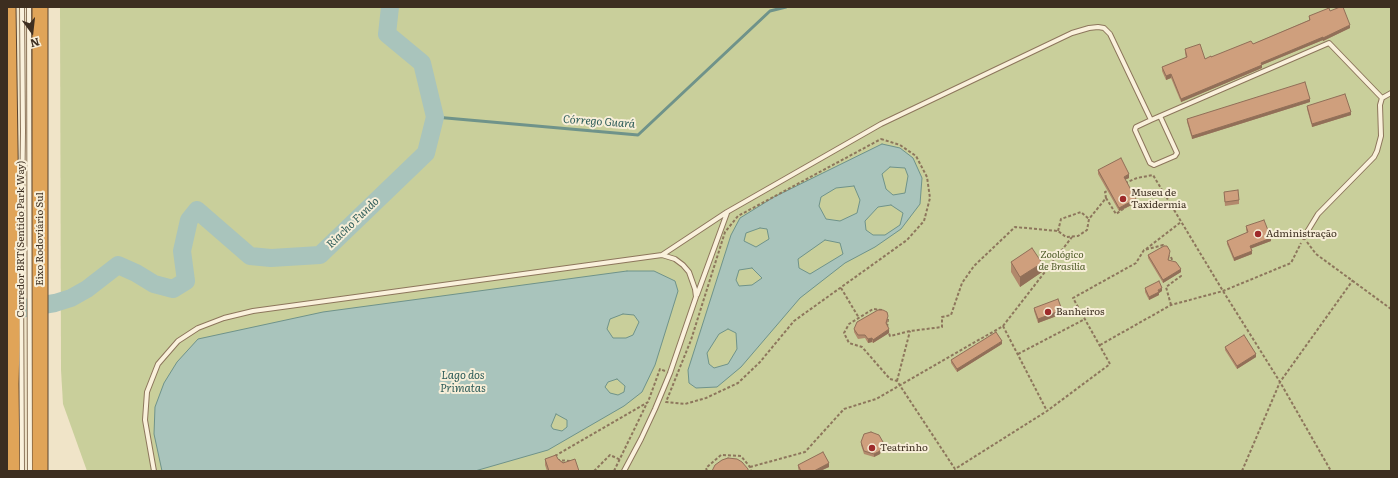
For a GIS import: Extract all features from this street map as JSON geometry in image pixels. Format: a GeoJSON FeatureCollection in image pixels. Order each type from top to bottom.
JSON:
{"type":"FeatureCollection","features":[{"type":"Feature","properties":{"kind":"highway"},"geometry":{"type":"LineString","coordinates":[[8,7],[17,283],[17,345],[9,391],[12,471]]}},
{"type":"Feature","properties":{"kind":"highway","name":"Eixo Rodoviário Sul"},"geometry":{"type":"LineString","coordinates":[[40,7],[34,282],[34,343],[40,471]]}},
{"type":"Feature","properties":{"kind":"lane"},"geometry":{"type":"LineString","coordinates":[[17,283],[23,132],[22,7]]}},
{"type":"Feature","properties":{"kind":"lane","name":"Corredor BRT(Sentido Park Way)"},"geometry":{"type":"LineString","coordinates":[[29,7],[30,131],[34,282]]}},
{"type":"Feature","properties":{"kind":"lane"},"geometry":{"type":"LineString","coordinates":[[662,255],[727,212],[888,121],[1072,34],[1089,28],[1104,28],[1110,34],[1150,120]]}},
{"type":"Feature","properties":{"kind":"lane"},"geometry":{"type":"LineString","coordinates":[[1160,116],[1177,153],[1176,156],[1154,165],[1150,163],[1135,130],[1136,126],[1329,43],[1382,98]]}},
{"type":"Feature","properties":{"kind":"lane"},"geometry":{"type":"LineString","coordinates":[[1304,237],[1318,214],[1367,165],[1378,151],[1381,136],[1380,105],[1382,98],[1391,93]]}},
{"type":"Feature","properties":{"kind":"lane"},"geometry":{"type":"LineString","coordinates":[[624,471],[641,439],[670,373],[727,212]]}},
{"type":"Feature","properties":{"kind":"lane"},"geometry":{"type":"LineString","coordinates":[[154,471],[146,420],[147,392],[158,364],[178,341],[198,328],[224,318],[253,311],[662,255],[675,259],[683,265],[695,288],[696,297]]}},
{"type":"Feature","properties":{"kind":"lane"},"geometry":{"type":"LineString","coordinates":[[30,471],[34,343]]}},
{"type":"Feature","properties":{"kind":"lane"},"geometry":{"type":"LineString","coordinates":[[17,345],[22,471]]}},
{"type":"Feature","properties":{"kind":"path"},"geometry":{"type":"LineString","coordinates":[[881,139],[900,145],[916,156],[927,177],[930,198],[924,221],[907,240],[841,288],[794,321],[760,362],[738,383],[706,398],[685,404],[666,402],[691,340],[725,232],[738,216],[881,139]]}},
{"type":"Feature","properties":{"kind":"path"},"geometry":{"type":"LineString","coordinates":[[1129,189],[1125,183],[1137,178],[1153,175],[1280,382],[1331,471]]}},
{"type":"Feature","properties":{"kind":"path"},"geometry":{"type":"LineString","coordinates":[[1112,189],[1105,192],[1106,198],[1116,214],[1131,204]]}},
{"type":"Feature","properties":{"kind":"path"},"geometry":{"type":"LineString","coordinates":[[1106,198],[1089,219],[1087,230],[1078,236],[1066,237],[1058,231],[1015,227],[974,266],[962,283],[951,315],[942,318],[942,327],[910,331],[890,336],[887,328],[888,319],[883,310],[874,310],[849,324],[844,333],[850,343],[862,347],[890,379],[897,381],[954,469],[1047,411],[1110,364],[1073,298],[1136,263],[1144,250],[1181,222]]}},
{"type":"Feature","properties":{"kind":"path"},"geometry":{"type":"LineString","coordinates":[[1058,231],[1061,219],[1081,212],[1089,219]]}},
{"type":"Feature","properties":{"kind":"path"},"geometry":{"type":"LineString","coordinates":[[750,466],[805,452],[844,409],[876,399],[1003,326],[1072,237]]}},
{"type":"Feature","properties":{"kind":"path"},"geometry":{"type":"LineString","coordinates":[[1100,344],[1171,306],[1223,291],[1291,263],[1304,237],[1316,254],[1391,309]]}},
{"type":"Feature","properties":{"kind":"path"},"geometry":{"type":"LineString","coordinates":[[1144,250],[1163,246],[1165,247]]}},
{"type":"Feature","properties":{"kind":"path"},"geometry":{"type":"LineString","coordinates":[[1171,257],[1175,265]]}},
{"type":"Feature","properties":{"kind":"path"},"geometry":{"type":"LineString","coordinates":[[1171,306],[1166,286],[1181,276],[1180,274]]}},
{"type":"Feature","properties":{"kind":"path"},"geometry":{"type":"LineString","coordinates":[[1242,471],[1280,382],[1353,280]]}},
{"type":"Feature","properties":{"kind":"path"},"geometry":{"type":"LineString","coordinates":[[841,288],[859,318]]}},
{"type":"Feature","properties":{"kind":"path"},"geometry":{"type":"LineString","coordinates":[[1018,354],[1085,319]]}},
{"type":"Feature","properties":{"kind":"path"},"geometry":{"type":"LineString","coordinates":[[1003,326],[1047,411]]}},
{"type":"Feature","properties":{"kind":"path"},"geometry":{"type":"LineString","coordinates":[[897,381],[910,331]]}},
{"type":"Feature","properties":{"kind":"path"},"geometry":{"type":"LineString","coordinates":[[614,471],[621,460],[648,402],[660,369]]}},
{"type":"Feature","properties":{"kind":"path"},"geometry":{"type":"LineString","coordinates":[[555,456],[648,402]]}},
{"type":"Feature","properties":{"kind":"path"},"geometry":{"type":"LineString","coordinates":[[594,471],[610,455],[621,460]]}},
{"type":"Feature","properties":{"kind":"path"},"geometry":{"type":"LineString","coordinates":[[706,471],[706,468],[721,455],[741,456],[750,466],[751,471]]}},
{"type":"Feature","properties":{"kind":"path"},"geometry":{"type":"LineString","coordinates":[[556,460],[570,460]]}},
{"type":"Feature","properties":{"kind":"green space","name":"Zoológico de Brasília"},"geometry":{"type":"Polygon","coordinates":[[[60,7],[1391,7],[1391,471],[87,471],[63,404],[61,370],[60,7]]]}},
{"type":"Feature","properties":{"kind":"water"},"geometry":{"type":"Polygon","coordinates":[[[882,144],[900,148],[913,158],[922,178],[920,204],[901,229],[875,247],[845,263],[800,298],[741,367],[717,387],[696,388],[689,383],[688,370],[731,235],[740,218],[774,197],[882,144]],[[890,167],[882,174],[886,189],[893,195],[905,193],[908,176],[905,168],[890,167]],[[854,186],[836,188],[821,197],[819,206],[826,219],[840,221],[857,213],[860,200],[854,186]],[[891,205],[878,207],[865,221],[866,230],[873,235],[885,235],[900,225],[903,213],[891,205]],[[760,228],[746,233],[744,241],[756,247],[769,239],[767,229],[760,228]],[[825,240],[798,259],[799,268],[810,274],[843,254],[840,243],[825,240]],[[752,268],[739,270],[736,280],[739,286],[752,285],[762,278],[752,268]],[[728,329],[719,334],[707,353],[709,364],[714,368],[728,364],[737,349],[736,333],[728,329]]]}},
{"type":"Feature","properties":{"kind":"water","name":"Lago dos Primatas"},"geometry":{"type":"Polygon","coordinates":[[[627,271],[654,271],[675,281],[678,291],[655,365],[642,392],[624,406],[548,450],[475,471],[162,471],[154,434],[155,407],[164,383],[177,362],[198,339],[323,312],[627,271]],[[623,314],[610,319],[607,329],[613,338],[626,338],[633,335],[639,322],[634,315],[623,314]],[[617,379],[608,382],[605,387],[610,393],[618,395],[624,392],[625,386],[617,379]],[[556,414],[551,426],[553,429],[562,431],[567,427],[567,420],[556,414]]]}},
{"type":"Feature","properties":{"kind":"building"},"geometry":{"type":"Polygon","coordinates":[[[1343,7],[1350,25],[1323,38],[1261,63],[1262,65],[1181,99],[1171,74],[1166,76],[1162,67],[1187,57],[1185,49],[1200,44],[1205,59],[1251,41],[1253,44],[1310,20],[1309,16],[1329,8],[1330,11],[1343,7]]]}},
{"type":"Feature","properties":{"kind":"building"},"geometry":{"type":"Polygon","coordinates":[[[1305,82],[1310,99],[1192,136],[1187,119],[1305,82]]]}},
{"type":"Feature","properties":{"kind":"building"},"geometry":{"type":"Polygon","coordinates":[[[1345,94],[1351,112],[1312,124],[1307,106],[1345,94]]]}},
{"type":"Feature","properties":{"kind":"building"},"geometry":{"type":"Polygon","coordinates":[[[1121,158],[1129,174],[1124,177],[1136,199],[1119,208],[1098,170],[1121,158]]]}},
{"type":"Feature","properties":{"kind":"building"},"geometry":{"type":"Polygon","coordinates":[[[1238,190],[1239,200],[1225,202],[1224,192],[1238,190]]]}},
{"type":"Feature","properties":{"kind":"building"},"geometry":{"type":"Polygon","coordinates":[[[1264,220],[1271,238],[1250,246],[1252,251],[1234,258],[1227,241],[1248,232],[1246,226],[1264,220]]]}},
{"type":"Feature","properties":{"kind":"building"},"geometry":{"type":"Polygon","coordinates":[[[1164,246],[1167,246],[1170,251],[1168,260],[1176,262],[1181,269],[1163,280],[1148,255],[1164,246]]]}},
{"type":"Feature","properties":{"kind":"building"},"geometry":{"type":"Polygon","coordinates":[[[1032,248],[1042,263],[1020,277],[1011,262],[1032,248]]]}},
{"type":"Feature","properties":{"kind":"building"},"geometry":{"type":"Polygon","coordinates":[[[1159,281],[1162,288],[1158,290],[1159,292],[1149,297],[1145,288],[1159,281]]]}},
{"type":"Feature","properties":{"kind":"building","name":"Banheiros"},"geometry":{"type":"Polygon","coordinates":[[[1058,299],[1062,310],[1038,319],[1034,308],[1058,299]]]}},
{"type":"Feature","properties":{"kind":"building"},"geometry":{"type":"Polygon","coordinates":[[[878,310],[887,312],[888,316],[886,323],[889,329],[873,340],[872,338],[868,339],[865,335],[858,335],[854,329],[857,322],[878,310]]]}},
{"type":"Feature","properties":{"kind":"building"},"geometry":{"type":"Polygon","coordinates":[[[996,332],[1002,341],[957,369],[951,360],[996,332]]]}},
{"type":"Feature","properties":{"kind":"building"},"geometry":{"type":"Polygon","coordinates":[[[1244,335],[1256,354],[1237,366],[1225,347],[1244,335]]]}},
{"type":"Feature","properties":{"kind":"building","name":"Teatrinho"},"geometry":{"type":"Polygon","coordinates":[[[871,432],[879,435],[883,442],[880,451],[874,454],[864,451],[861,442],[864,434],[871,432]]]}},
{"type":"Feature","properties":{"kind":"building"},"geometry":{"type":"Polygon","coordinates":[[[823,452],[829,463],[814,471],[801,471],[798,465],[823,452]]]}},
{"type":"Feature","properties":{"kind":"building"},"geometry":{"type":"Polygon","coordinates":[[[556,455],[563,463],[575,459],[579,471],[549,471],[545,459],[556,455]]]}},
{"type":"Feature","properties":{"kind":"building"},"geometry":{"type":"Polygon","coordinates":[[[728,458],[737,459],[742,462],[748,471],[712,471],[715,465],[728,458]]]}},
{"type":"Feature","properties":{"kind":"waterway","name":"Riacho Fundo"},"geometry":{"type":"LineString","coordinates":[[7,311],[55,303],[71,298],[87,289],[118,265],[136,273],[154,284],[173,289],[186,281],[182,251],[189,220],[197,210],[250,256],[271,258],[320,255],[426,153],[435,117],[422,63],[387,34],[390,7]]}},
{"type":"Feature","properties":{"kind":"waterway","name":"Córrego Guará"},"geometry":{"type":"LineString","coordinates":[[435,117],[638,135],[770,11],[786,7]]}},
{"type":"Feature","properties":{"kind":"place","name":"Museu de Taxidermia"},"geometry":{"type":"Point","coordinates":[1123,199]}},
{"type":"Feature","properties":{"kind":"place","name":"Administração"},"geometry":{"type":"Point","coordinates":[1258,234]}},
{"type":"Feature","properties":{"kind":"place","name":"Banheiros"},"geometry":{"type":"Point","coordinates":[1048,312]}},
{"type":"Feature","properties":{"kind":"place","name":"Teatrinho"},"geometry":{"type":"Point","coordinates":[872,448]}}]}
